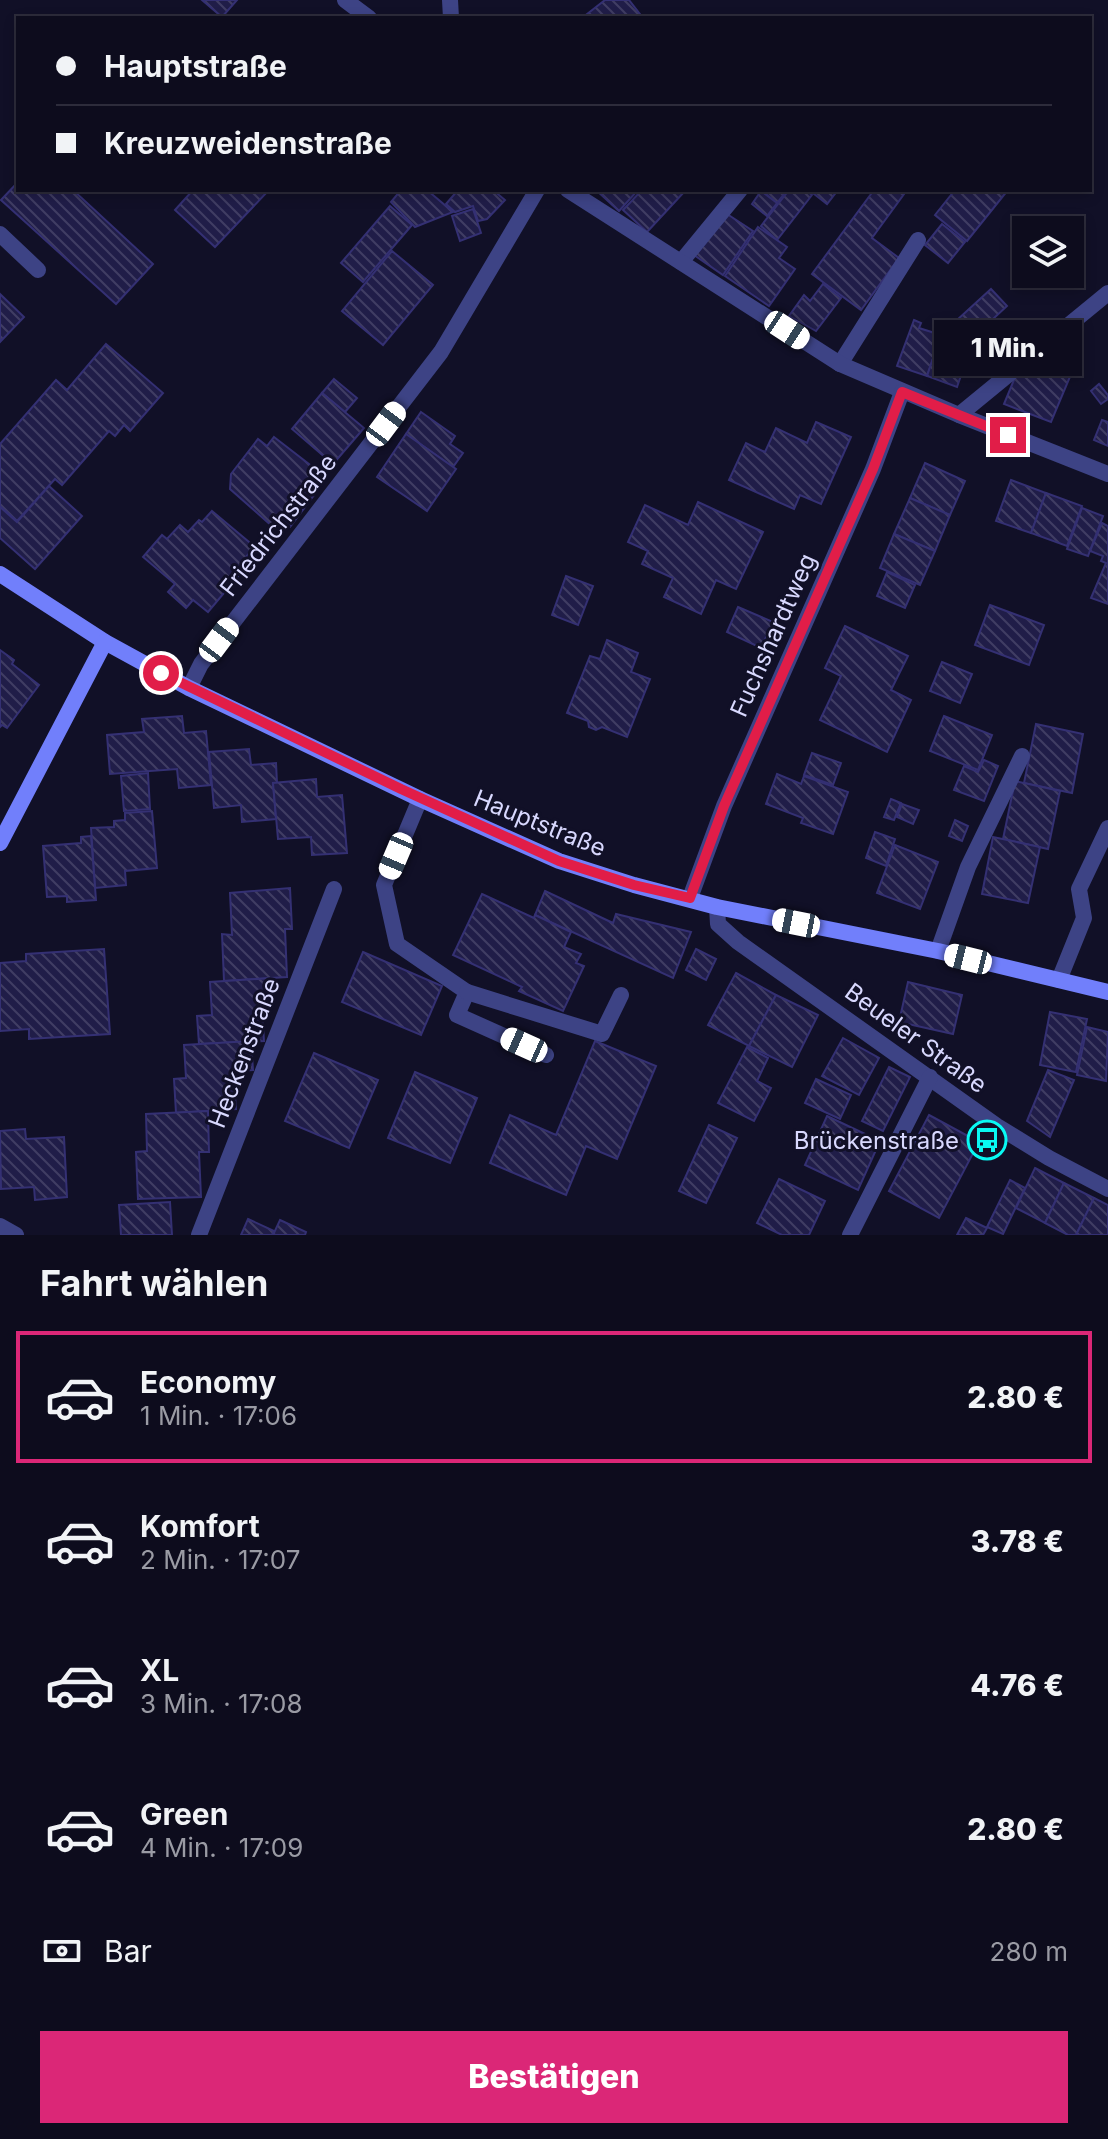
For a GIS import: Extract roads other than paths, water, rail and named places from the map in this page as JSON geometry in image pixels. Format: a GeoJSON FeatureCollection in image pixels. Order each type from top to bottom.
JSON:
{"type":"FeatureCollection","features":[{"type":"Feature","properties":{"kind":"main road","name":"Hauptstraße"},"geometry":{"type":"LineString","coordinates":[[0,574],[105,642],[189,688],[420,799],[559,861],[717,907],[938,951],[1108,992]]}},
{"type":"Feature","properties":{"kind":"main road"},"geometry":{"type":"LineString","coordinates":[[0,843],[105,642]]}},
{"type":"Feature","properties":{"kind":"street"},"geometry":{"type":"LineString","coordinates":[[345,0],[366,16]]}},
{"type":"Feature","properties":{"kind":"street","name":"Friedrichstraße"},"geometry":{"type":"LineString","coordinates":[[189,688],[201,664],[441,352],[536,192]]}},
{"type":"Feature","properties":{"kind":"street"},"geometry":{"type":"LineString","coordinates":[[571,192],[840,364],[1108,474]]}},
{"type":"Feature","properties":{"kind":"street"},"geometry":{"type":"LineString","coordinates":[[681,262],[738,192]]}},
{"type":"Feature","properties":{"kind":"street"},"geometry":{"type":"LineString","coordinates":[[0,234],[38,270]]}},
{"type":"Feature","properties":{"kind":"street"},"geometry":{"type":"LineString","coordinates":[[840,364],[918,240]]}},
{"type":"Feature","properties":{"kind":"street"},"geometry":{"type":"LineString","coordinates":[[959,415],[1108,293]]}},
{"type":"Feature","properties":{"kind":"street","name":"Fuchshardtweg"},"geometry":{"type":"LineString","coordinates":[[690,898],[724,806],[873,469],[902,392]]}},
{"type":"Feature","properties":{"kind":"street"},"geometry":{"type":"LineString","coordinates":[[938,951],[968,867],[1022,756]]}},
{"type":"Feature","properties":{"kind":"street"},"geometry":{"type":"LineString","coordinates":[[420,799],[384,885],[397,944],[467,992],[602,1034],[621,995]]}},
{"type":"Feature","properties":{"kind":"street"},"geometry":{"type":"LineString","coordinates":[[1059,980],[1084,918],[1079,889],[1108,828]]}},
{"type":"Feature","properties":{"kind":"street","name":"Heckenstraße"},"geometry":{"type":"LineString","coordinates":[[199,1235],[334,889]]}},
{"type":"Feature","properties":{"kind":"street","name":"Beueler Straße"},"geometry":{"type":"LineString","coordinates":[[717,907],[718,924],[738,942],[997,1126],[1108,1189]]}},
{"type":"Feature","properties":{"kind":"street"},"geometry":{"type":"LineString","coordinates":[[467,992],[457,1015],[546,1055]]}},
{"type":"Feature","properties":{"kind":"street"},"geometry":{"type":"LineString","coordinates":[[850,1235],[930,1077]]}},
{"type":"Feature","properties":{"kind":"street"},"geometry":{"type":"LineString","coordinates":[[0,1226],[16,1235]]}},
{"type":"Feature","properties":{"kind":"place","name":"Brückenstraße"},"geometry":{"type":"Point","coordinates":[987,1140]}}]}
